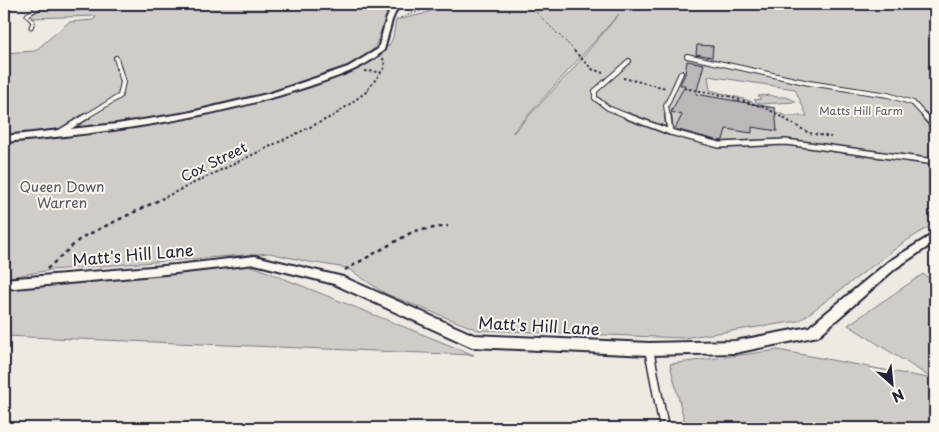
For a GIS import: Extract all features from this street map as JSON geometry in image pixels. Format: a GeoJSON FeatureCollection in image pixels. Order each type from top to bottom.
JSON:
{"type":"FeatureCollection","features":[{"type":"Feature","properties":{"kind":"street"},"geometry":{"type":"LineString","coordinates":[[4,139],[57,134],[187,116],[274,95],[351,70],[381,50],[389,20],[396,4]]}},
{"type":"Feature","properties":{"kind":"street","name":"Matt's Hill Lane"},"geometry":{"type":"LineString","coordinates":[[4,284],[255,260],[338,280],[472,341],[649,349],[735,347],[813,332],[892,265],[935,237]]}},
{"type":"Feature","properties":{"kind":"lane"},"geometry":{"type":"LineString","coordinates":[[31,27],[33,22],[27,15],[43,4]]}},
{"type":"Feature","properties":{"kind":"lane"},"geometry":{"type":"LineString","coordinates":[[687,56],[809,84],[888,95],[914,103],[935,127]]}},
{"type":"Feature","properties":{"kind":"lane"},"geometry":{"type":"LineString","coordinates":[[57,134],[120,96],[124,83],[116,66],[116,58]]}},
{"type":"Feature","properties":{"kind":"lane"},"geometry":{"type":"LineString","coordinates":[[629,61],[595,91],[595,98],[608,108],[670,132],[719,145],[786,142],[935,162]]}},
{"type":"Feature","properties":{"kind":"lane"},"geometry":{"type":"LineString","coordinates":[[670,132],[666,106],[681,73]]}},
{"type":"Feature","properties":{"kind":"lane"},"geometry":{"type":"LineString","coordinates":[[649,349],[664,428]]}},
{"type":"Feature","properties":{"kind":"path"},"geometry":{"type":"LineString","coordinates":[[389,20],[410,15],[439,4]]}},
{"type":"Feature","properties":{"kind":"path"},"geometry":{"type":"LineString","coordinates":[[528,4],[592,70],[674,90],[687,87],[728,96],[766,108],[792,121],[809,133],[838,139]]}},
{"type":"Feature","properties":{"kind":"path","name":"Cox Street"},"geometry":{"type":"LineString","coordinates":[[33,282],[81,238],[335,115],[366,92],[385,67],[381,50]]}},
{"type":"Feature","properties":{"kind":"path"},"geometry":{"type":"LineString","coordinates":[[338,280],[347,268],[414,231],[448,226]]}},
{"type":"Feature","properties":{"kind":"path"},"geometry":{"type":"LineString","coordinates":[[4,256],[10,260],[4,271]]}},
{"type":"Feature","properties":{"kind":"green space"},"geometry":{"type":"Polygon","coordinates":[[[108,4],[375,4],[375,11],[389,13],[375,47],[368,56],[342,70],[283,90],[164,117],[4,137],[4,53],[35,51],[69,22],[93,20],[97,16],[32,18],[31,15],[44,8],[108,4]]]}},
{"type":"Feature","properties":{"kind":"green space","name":"Queen Down Warren"},"geometry":{"type":"Polygon","coordinates":[[[448,4],[935,4],[935,223],[903,243],[799,321],[683,338],[478,330],[386,294],[347,268],[270,253],[51,270],[4,278],[4,143],[154,125],[229,110],[302,89],[348,73],[369,61],[391,43],[396,20],[423,14],[448,4]],[[619,14],[513,132],[513,133],[573,69],[619,14]],[[708,76],[710,90],[747,100],[786,116],[807,116],[795,89],[708,76]]]}},
{"type":"Feature","properties":{"kind":"green space","name":"Matts Hill Farm"},"geometry":{"type":"Polygon","coordinates":[[[758,96],[785,97],[796,102],[759,104],[754,100],[761,99],[758,96]]]}},
{"type":"Feature","properties":{"kind":"green space"},"geometry":{"type":"Polygon","coordinates":[[[250,265],[474,355],[4,336],[4,290],[33,284],[250,265]]]}},
{"type":"Feature","properties":{"kind":"green space"},"geometry":{"type":"Polygon","coordinates":[[[923,274],[935,283],[935,428],[686,428],[670,364],[778,350],[933,379],[848,325],[923,274]]]}},
{"type":"Feature","properties":{"kind":"building"},"geometry":{"type":"Polygon","coordinates":[[[697,45],[713,46],[712,57],[696,54],[697,45]]]}},
{"type":"Feature","properties":{"kind":"building"},"geometry":{"type":"Polygon","coordinates":[[[687,61],[704,64],[696,94],[775,108],[777,131],[752,127],[752,133],[726,129],[723,140],[719,141],[675,129],[682,115],[671,112],[685,85],[680,85],[685,74],[687,61]]]}}]}
